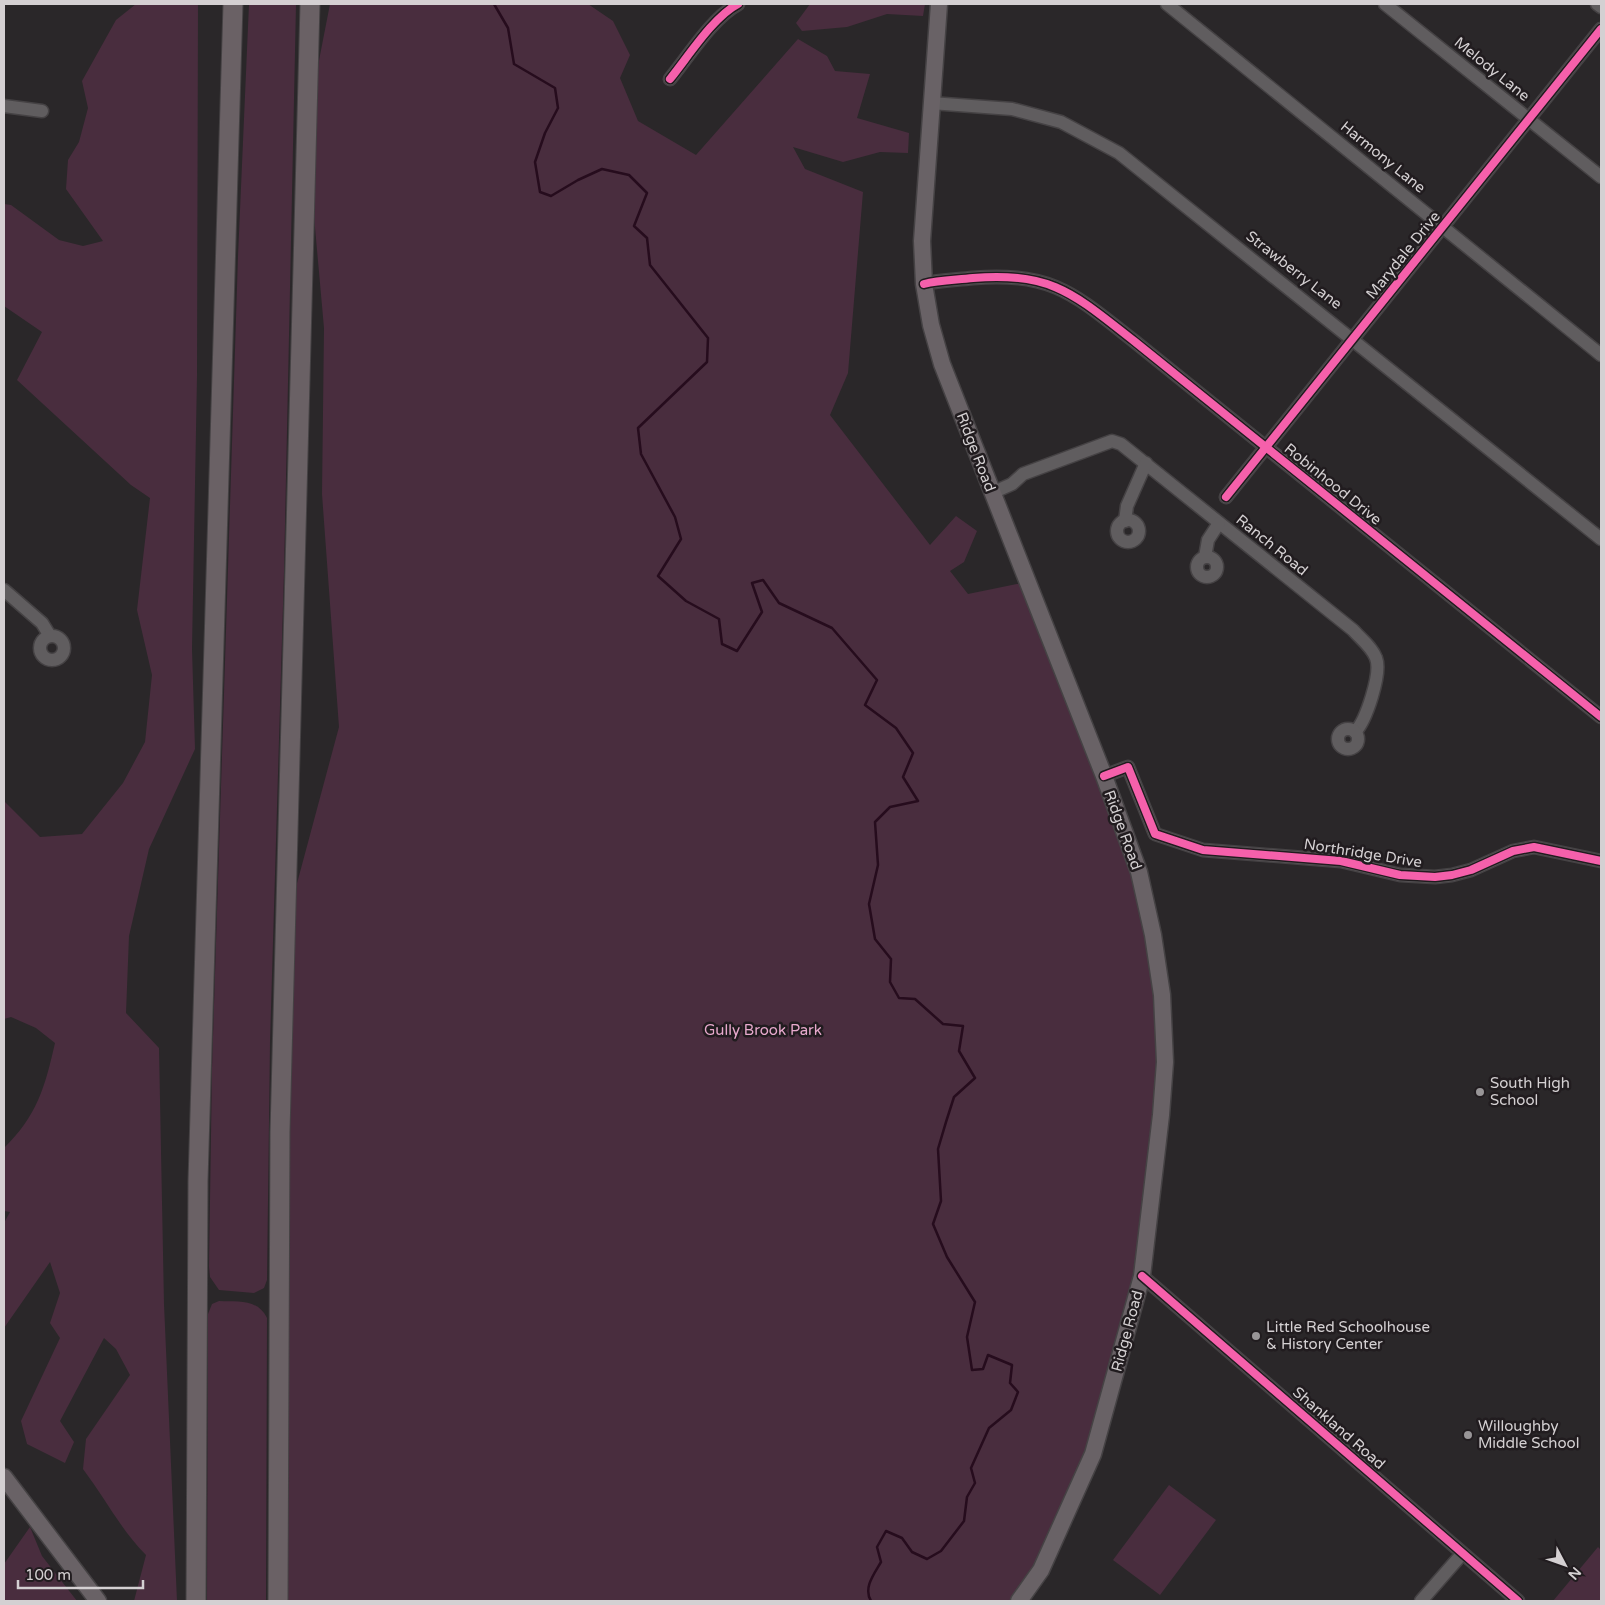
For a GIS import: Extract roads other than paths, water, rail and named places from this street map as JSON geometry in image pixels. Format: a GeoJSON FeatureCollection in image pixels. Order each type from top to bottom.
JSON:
{"type":"FeatureCollection","features":[{"type":"Feature","properties":{"kind":"highway"},"geometry":{"type":"LineString","coordinates":[[196,1601],[198,1181],[234,4]]}},
{"type":"Feature","properties":{"kind":"highway"},"geometry":{"type":"LineString","coordinates":[[278,1601],[280,1132],[310,4]]}},
{"type":"Feature","properties":{"kind":"main road","name":"Ridge Road"},"geometry":{"type":"LineString","coordinates":[[939,4],[922,241],[924,284],[931,325],[942,364],[1104,776],[1143,888],[1153,935],[1162,995],[1165,1062],[1161,1115],[1142,1276],[1093,1454],[1041,1570],[1019,1601]]}},
{"type":"Feature","properties":{"kind":"main road"},"geometry":{"type":"LineString","coordinates":[[4,1477],[98,1601]]}},
{"type":"Feature","properties":{"kind":"street"},"geometry":{"type":"LineString","coordinates":[[670,79],[718,20],[730,8],[738,4]]}},
{"type":"Feature","properties":{"kind":"street","name":"Harmony Lane"},"geometry":{"type":"LineString","coordinates":[[1167,4],[1601,355]]}},
{"type":"Feature","properties":{"kind":"street","name":"Melody Lane"},"geometry":{"type":"LineString","coordinates":[[1385,4],[1601,177]]}},
{"type":"Feature","properties":{"kind":"street"},"geometry":{"type":"LineString","coordinates":[[1597,4],[1601,7]]}},
{"type":"Feature","properties":{"kind":"street","name":"Marydale Drive"},"geometry":{"type":"LineString","coordinates":[[1226,497],[1601,29]]}},
{"type":"Feature","properties":{"kind":"street","name":"Strawberry Lane"},"geometry":{"type":"LineString","coordinates":[[931,103],[1012,109],[1061,122],[1119,153],[1354,338],[1601,539]]}},
{"type":"Feature","properties":{"kind":"street"},"geometry":{"type":"LineString","coordinates":[[4,106],[42,111]]}},
{"type":"Feature","properties":{"kind":"street","name":"Robinhood Drive"},"geometry":{"type":"LineString","coordinates":[[924,284],[988,277],[1020,277],[1043,281],[1069,292],[1134,340],[1601,717]]}},
{"type":"Feature","properties":{"kind":"street","name":"Ranch Road"},"geometry":{"type":"LineString","coordinates":[[992,493],[1012,484],[1023,474],[1112,441],[1122,444],[1354,630],[1372,650],[1377,660],[1377,676],[1360,728],[1355,732]]}},
{"type":"Feature","properties":{"kind":"street"},"geometry":{"type":"LineString","coordinates":[[1125,521],[1128,506],[1146,463]]}},
{"type":"Feature","properties":{"kind":"street"},"geometry":{"type":"LineString","coordinates":[[1205,557],[1208,540],[1219,523]]}},
{"type":"Feature","properties":{"kind":"street"},"geometry":{"type":"LineString","coordinates":[[4,590],[42,623],[50,636]]}},
{"type":"Feature","properties":{"kind":"street","name":"Northridge Drive"},"geometry":{"type":"LineString","coordinates":[[1104,776],[1128,767],[1155,834],[1203,850],[1341,861],[1400,875],[1435,877],[1471,870],[1513,851],[1534,847],[1601,861]]}},
{"type":"Feature","properties":{"kind":"street","name":"Shankland Road"},"geometry":{"type":"LineString","coordinates":[[1142,1276],[1518,1601]]}},
{"type":"Feature","properties":{"kind":"street"},"geometry":{"type":"LineString","coordinates":[[1421,1601],[1462,1554]]}},
{"type":"Feature","properties":{"kind":"waterway"},"geometry":{"type":"LineString","coordinates":[[494,4],[508,28],[514,64],[555,88],[558,108],[545,133],[535,162],[540,192],[551,196],[578,180],[602,169],[629,175],[647,193],[634,226],[647,238],[650,265],[708,338],[707,362],[638,428],[641,454],[675,517],[681,539],[658,576],[686,601],[719,619],[722,644],[737,651],[762,612],[752,583],[763,580],[779,603],[832,628],[877,680],[865,705],[896,728],[913,753],[903,777],[918,801],[890,807],[875,822],[878,865],[869,904],[875,939],[891,959],[890,982],[899,998],[915,999],[943,1024],[963,1026],[959,1051],[975,1078],[954,1097],[938,1149],[941,1201],[933,1224],[947,1257],[975,1302],[967,1337],[972,1370],[983,1369],[988,1355],[1012,1365],[1010,1383],[1018,1392],[1011,1410],[989,1428],[971,1468],[975,1483],[967,1497],[964,1521],[941,1551],[927,1559],[912,1552],[902,1538],[886,1531],[877,1547],[881,1562],[869,1586],[868,1591],[871,1601]]}},
{"type":"Feature","properties":{"kind":"place","name":"South High School"},"geometry":{"type":"Point","coordinates":[1480,1092]}},
{"type":"Feature","properties":{"kind":"place","name":"Little Red Schoolhouse & History Center"},"geometry":{"type":"Point","coordinates":[1256,1336]}},
{"type":"Feature","properties":{"kind":"place","name":"Willoughby Middle School"},"geometry":{"type":"Point","coordinates":[1468,1435]}},
{"type":"Feature","properties":{"kind":"park label","name":"Gully Brook Park"},"geometry":{"type":"Point","coordinates":[763,1030]}}]}
